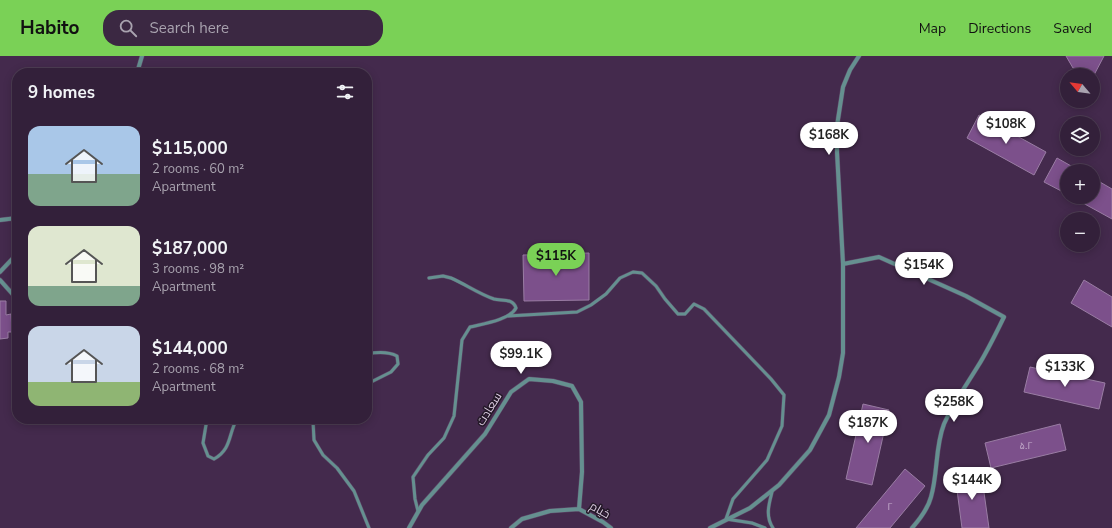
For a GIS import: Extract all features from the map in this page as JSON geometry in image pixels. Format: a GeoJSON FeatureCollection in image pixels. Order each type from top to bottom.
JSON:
{"type":"FeatureCollection","features":[{"type":"Feature","properties":{"kind":"street"},"geometry":{"type":"LineString","coordinates":[[138,68],[142,56]]}},
{"type":"Feature","properties":{"kind":"street"},"geometry":{"type":"LineString","coordinates":[[710,528],[750,508],[779,485],[810,450],[829,414],[839,377],[843,353],[843,264],[837,126],[843,87],[850,70],[860,56]]}},
{"type":"Feature","properties":{"kind":"street"},"geometry":{"type":"LineString","coordinates":[[0,220],[12,219]]}},
{"type":"Feature","properties":{"kind":"street"},"geometry":{"type":"LineString","coordinates":[[843,264],[879,258],[960,293],[1004,316],[988,348],[966,383],[944,424],[938,446],[931,498],[921,517],[912,528]]}},
{"type":"Feature","properties":{"kind":"street"},"geometry":{"type":"LineString","coordinates":[[0,272],[12,259]]}},
{"type":"Feature","properties":{"kind":"street"},"geometry":{"type":"LineString","coordinates":[[0,280],[12,293]]}},
{"type":"Feature","properties":{"kind":"street","name":"سعادت"},"geometry":{"type":"LineString","coordinates":[[409,528],[422,505],[485,434],[512,392],[529,379],[553,381],[572,386],[581,402],[582,472],[579,510]]}},
{"type":"Feature","properties":{"kind":"street"},"geometry":{"type":"LineString","coordinates":[[511,528],[522,519],[550,511],[579,510]]}},
{"type":"Feature","properties":{"kind":"street","name":"خیام"},"geometry":{"type":"LineString","coordinates":[[579,510],[603,522],[611,528]]}},
{"type":"Feature","properties":{"kind":"lane"},"geometry":{"type":"LineString","coordinates":[[418,511],[412,477],[428,455],[444,438],[454,416],[462,340],[470,327],[508,316],[577,312],[591,305],[606,294],[620,278],[633,272],[642,273],[656,286],[678,314],[684,314],[694,304],[704,309],[771,379],[784,395],[782,426],[767,460],[733,499],[726,519],[752,523],[765,528]]}},
{"type":"Feature","properties":{"kind":"lane"},"geometry":{"type":"LineString","coordinates":[[429,278],[443,276],[451,278],[494,299],[511,301],[516,308],[513,313],[508,316]]}},
{"type":"Feature","properties":{"kind":"lane"},"geometry":{"type":"LineString","coordinates":[[372,353],[392,353],[397,356],[398,364],[391,372],[372,382]]}},
{"type":"Feature","properties":{"kind":"lane"},"geometry":{"type":"LineString","coordinates":[[206,424],[204,443],[208,456],[214,459],[222,455],[228,446],[235,424]]}},
{"type":"Feature","properties":{"kind":"lane"},"geometry":{"type":"LineString","coordinates":[[313,424],[314,440],[323,454],[337,468],[354,491],[369,528]]}},
{"type":"Feature","properties":{"kind":"lane"},"geometry":{"type":"LineString","coordinates":[[772,491],[768,508],[769,522],[773,528]]}},
{"type":"Feature","properties":{"kind":"building"},"geometry":{"type":"Polygon","coordinates":[[[1066,56],[1104,56],[1098,68],[1073,68],[1066,56]]]}},
{"type":"Feature","properties":{"kind":"building"},"geometry":{"type":"Polygon","coordinates":[[[979,115],[1046,152],[1034,175],[967,138],[979,115]]]}},
{"type":"Feature","properties":{"kind":"building"},"geometry":{"type":"Polygon","coordinates":[[[1057,158],[1068,164],[1060,164],[1060,190],[1044,182],[1057,158]]]}},
{"type":"Feature","properties":{"kind":"building"},"geometry":{"type":"Polygon","coordinates":[[[1100,182],[1112,189],[1112,219],[1085,204],[1100,204],[1100,182]]]}},
{"type":"Feature","properties":{"kind":"building"},"geometry":{"type":"Polygon","coordinates":[[[589,253],[589,300],[524,301],[523,255],[589,253]]]}},
{"type":"Feature","properties":{"kind":"building"},"geometry":{"type":"Polygon","coordinates":[[[1084,280],[1112,297],[1112,327],[1071,303],[1084,280]]]}},
{"type":"Feature","properties":{"kind":"building"},"geometry":{"type":"Polygon","coordinates":[[[0,301],[6,301],[6,315],[11,314],[12,332],[8,332],[8,338],[0,339],[0,301]]]}},
{"type":"Feature","properties":{"kind":"building"},"geometry":{"type":"Polygon","coordinates":[[[1030,367],[1105,383],[1099,409],[1024,392],[1030,367]]]}},
{"type":"Feature","properties":{"kind":"building"},"geometry":{"type":"Polygon","coordinates":[[[863,404],[889,410],[872,485],[846,479],[863,404]]]}},
{"type":"Feature","properties":{"kind":"building"},"geometry":{"type":"Polygon","coordinates":[[[1060,424],[1066,450],[991,468],[985,443],[1060,424]]]}},
{"type":"Feature","properties":{"kind":"building"},"geometry":{"type":"Polygon","coordinates":[[[905,469],[925,486],[890,528],[856,528],[905,469]]]}},
{"type":"Feature","properties":{"kind":"building"},"geometry":{"type":"Polygon","coordinates":[[[981,471],[989,528],[962,528],[955,475],[981,471]]]}}]}
